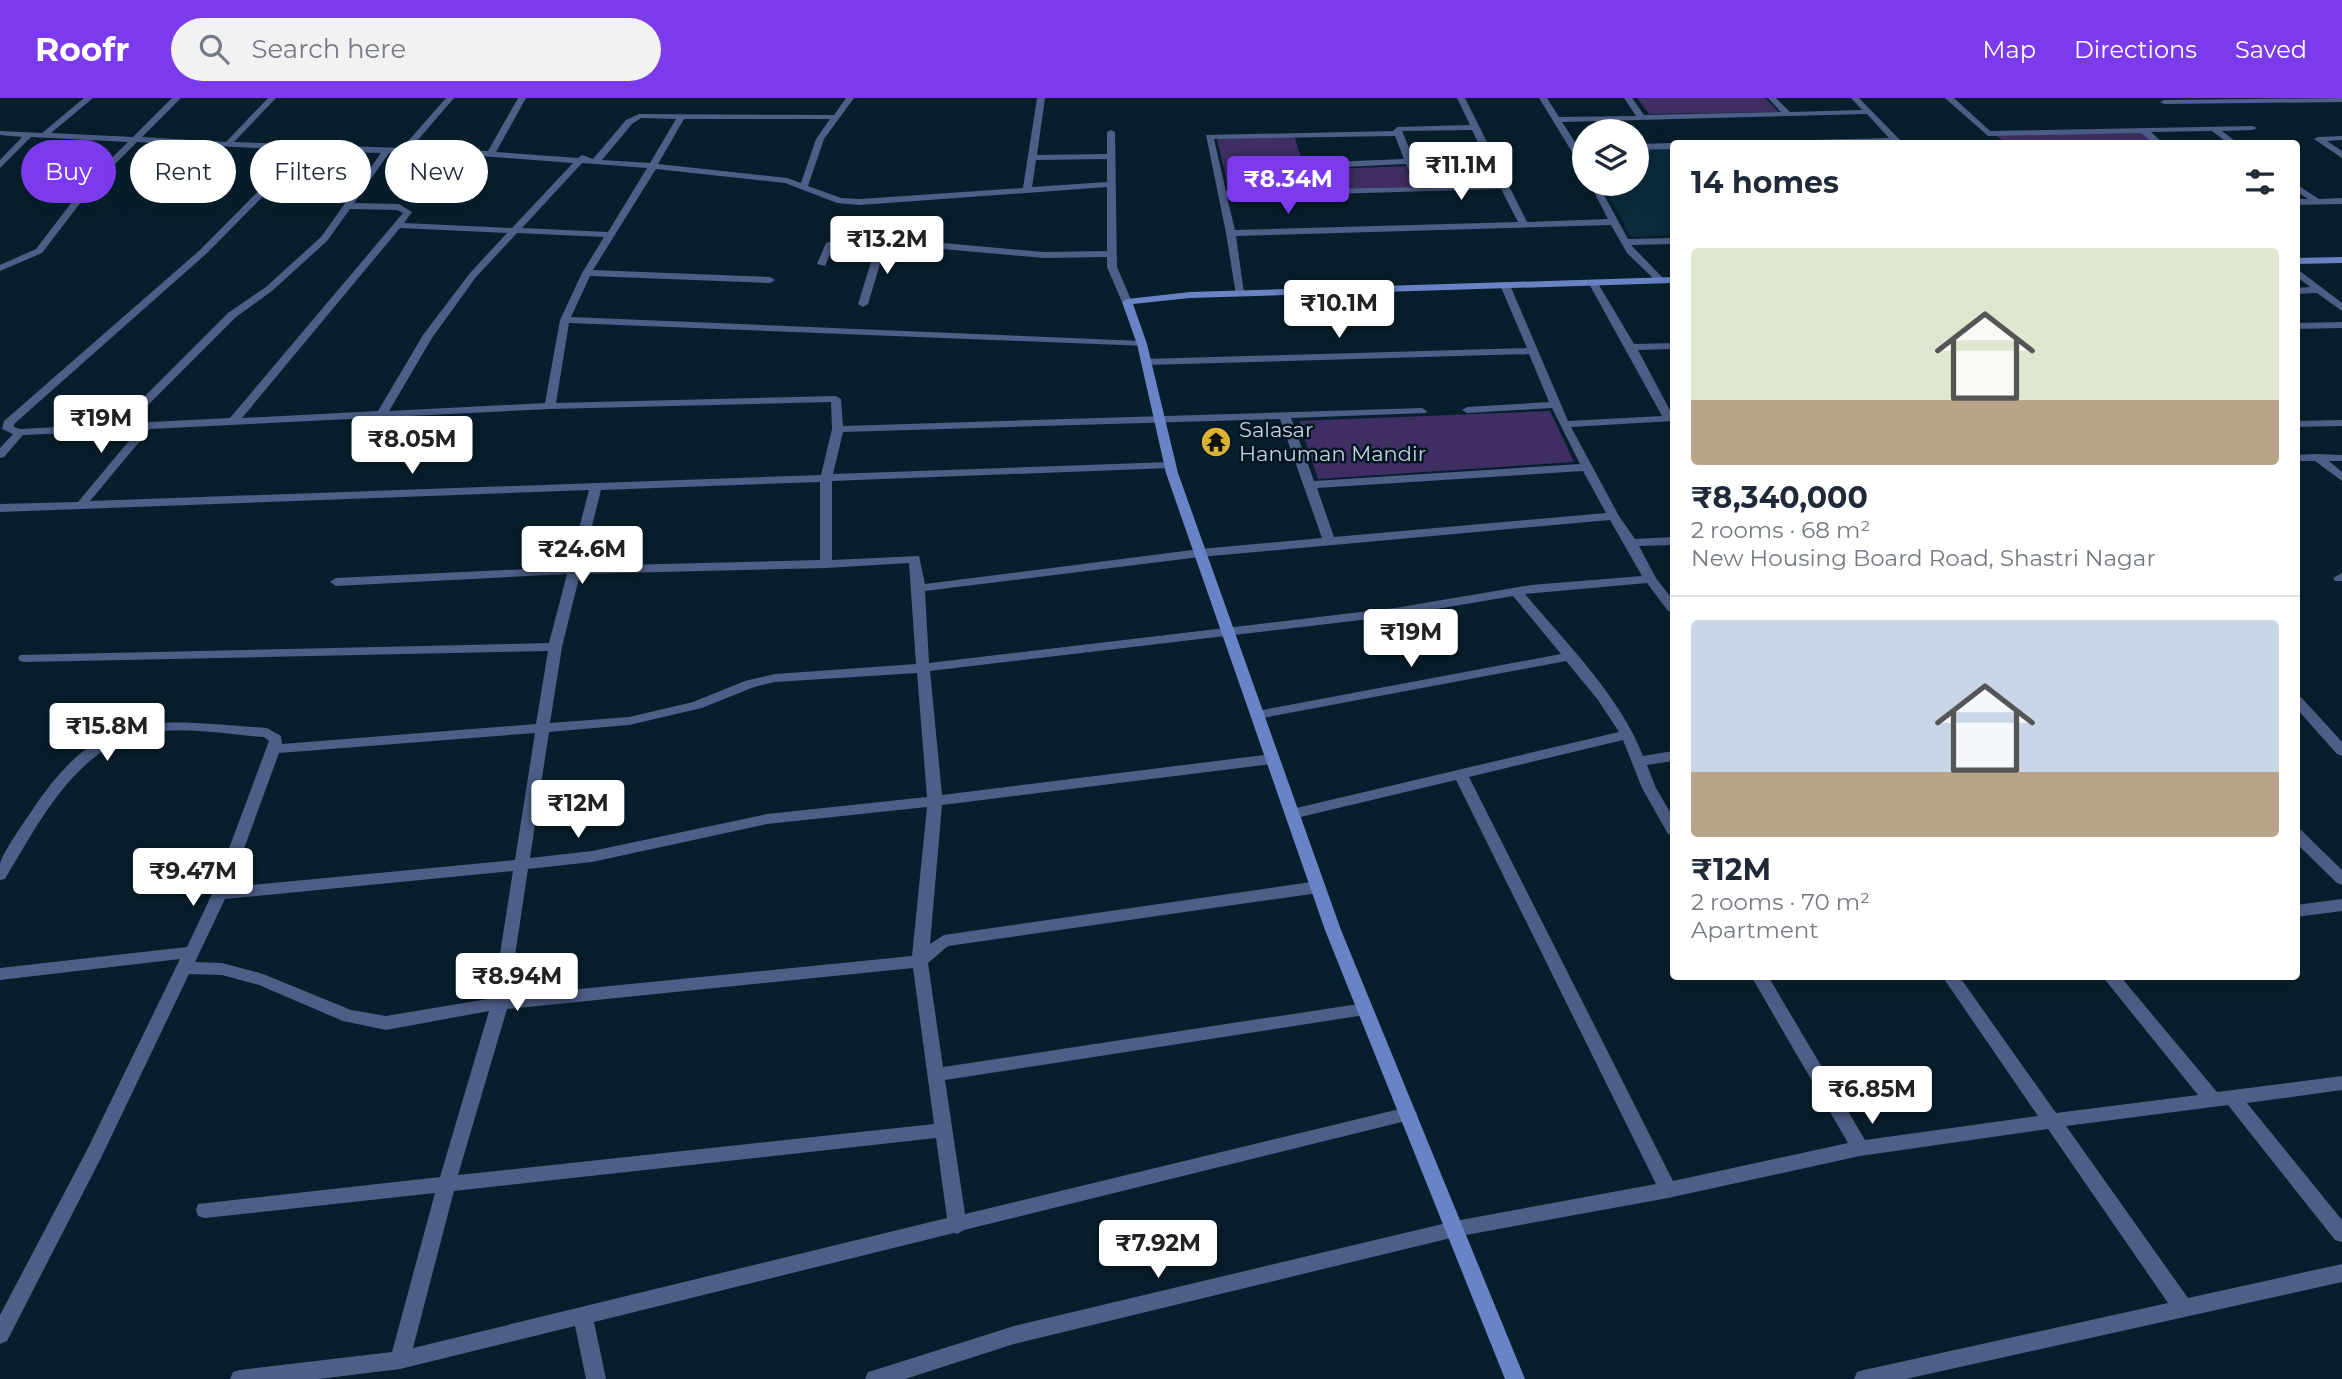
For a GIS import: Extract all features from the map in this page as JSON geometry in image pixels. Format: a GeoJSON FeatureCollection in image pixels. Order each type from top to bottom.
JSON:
{"type":"FeatureCollection","features":[{"type":"Feature","properties":{"kind":"street"},"geometry":{"type":"LineString","coordinates":[[44,135],[89,98]]}},
{"type":"Feature","properties":{"kind":"street"},"geometry":{"type":"LineString","coordinates":[[0,133],[134,140],[177,98]]}},
{"type":"Feature","properties":{"kind":"street"},"geometry":{"type":"LineString","coordinates":[[232,140],[272,98]]}},
{"type":"Feature","properties":{"kind":"street"},"geometry":{"type":"LineString","coordinates":[[414,140],[450,98]]}},
{"type":"Feature","properties":{"kind":"street"},"geometry":{"type":"LineString","coordinates":[[491,153],[523,98]]}},
{"type":"Feature","properties":{"kind":"street"},"geometry":{"type":"LineString","coordinates":[[804,186],[820,139],[849,98]]}},
{"type":"Feature","properties":{"kind":"street"},"geometry":{"type":"LineString","coordinates":[[1027,190],[1041,98]]}},
{"type":"Feature","properties":{"kind":"street"},"geometry":{"type":"LineString","coordinates":[[1461,98],[1524,225]]}},
{"type":"Feature","properties":{"kind":"street"},"geometry":{"type":"LineString","coordinates":[[1543,98],[1572,139]]}},
{"type":"Feature","properties":{"kind":"street"},"geometry":{"type":"LineString","coordinates":[[1628,98],[1642,118]]}},
{"type":"Feature","properties":{"kind":"street"},"geometry":{"type":"LineString","coordinates":[[1772,98],[1788,114]]}},
{"type":"Feature","properties":{"kind":"street"},"geometry":{"type":"LineString","coordinates":[[1855,98],[1896,140]]}},
{"type":"Feature","properties":{"kind":"street"},"geometry":{"type":"LineString","coordinates":[[1949,98],[1994,140]]}},
{"type":"Feature","properties":{"kind":"street"},"geometry":{"type":"LineString","coordinates":[[2164,102],[2342,100]]}},
{"type":"Feature","properties":{"kind":"street"},"geometry":{"type":"LineString","coordinates":[[1556,120],[1868,112]]}},
{"type":"Feature","properties":{"kind":"street"},"geometry":{"type":"LineString","coordinates":[[597,160],[633,119],[647,115],[834,117]]}},
{"type":"Feature","properties":{"kind":"street"},"geometry":{"type":"LineString","coordinates":[[550,407],[565,320],[587,273],[681,117]]}},
{"type":"Feature","properties":{"kind":"street"},"geometry":{"type":"LineString","coordinates":[[1422,189],[1396,130],[1475,127]]}},
{"type":"Feature","properties":{"kind":"street"},"geometry":{"type":"LineString","coordinates":[[1988,134],[2253,128]]}},
{"type":"Feature","properties":{"kind":"street"},"geometry":{"type":"LineString","coordinates":[[2214,129],[2229,140]]}},
{"type":"Feature","properties":{"kind":"street"},"geometry":{"type":"LineString","coordinates":[[2143,130],[2155,140]]}},
{"type":"Feature","properties":{"kind":"street"},"geometry":{"type":"LineString","coordinates":[[1111,132],[1112,267],[1142,344],[1170,465],[1318,887],[1515,1379]]}},
{"type":"Feature","properties":{"kind":"street"},"geometry":{"type":"LineString","coordinates":[[1239,293],[1231,233],[1209,137],[1398,133]]}},
{"type":"Feature","properties":{"kind":"street"},"geometry":{"type":"LineString","coordinates":[[0,165],[28,135]]}},
{"type":"Feature","properties":{"kind":"street"},"geometry":{"type":"LineString","coordinates":[[2342,138],[2318,139],[2342,155]]}},
{"type":"Feature","properties":{"kind":"street"},"geometry":{"type":"LineString","coordinates":[[0,268],[39,251],[91,183],[130,144]]}},
{"type":"Feature","properties":{"kind":"street"},"geometry":{"type":"LineString","coordinates":[[1649,147],[1670,146]]}},
{"type":"Feature","properties":{"kind":"street"},"geometry":{"type":"LineString","coordinates":[[120,427],[232,315],[279,281],[324,239],[385,153]]}},
{"type":"Feature","properties":{"kind":"street"},"geometry":{"type":"LineString","coordinates":[[488,153],[582,158],[653,166],[804,186],[840,201],[860,202],[1111,184]]}},
{"type":"Feature","properties":{"kind":"street"},"geometry":{"type":"LineString","coordinates":[[1032,159],[1111,156]]}},
{"type":"Feature","properties":{"kind":"street"},"geometry":{"type":"LineString","coordinates":[[381,415],[426,337],[473,275],[582,158]]}},
{"type":"Feature","properties":{"kind":"street"},"geometry":{"type":"LineString","coordinates":[[1304,166],[1409,161]]}},
{"type":"Feature","properties":{"kind":"street"},"geometry":{"type":"LineString","coordinates":[[1222,194],[1504,186]]}},
{"type":"Feature","properties":{"kind":"street"},"geometry":{"type":"LineString","coordinates":[[2300,190],[2318,202]]}},
{"type":"Feature","properties":{"kind":"street"},"geometry":{"type":"LineString","coordinates":[[1600,196],[1630,251],[1660,280]]}},
{"type":"Feature","properties":{"kind":"street"},"geometry":{"type":"LineString","coordinates":[[2300,202],[2342,201]]}},
{"type":"Feature","properties":{"kind":"street"},"geometry":{"type":"LineString","coordinates":[[251,203],[203,251],[8,423],[8,429],[20,432],[550,407],[836,399],[838,429],[826,478],[826,564]]}},
{"type":"Feature","properties":{"kind":"street"},"geometry":{"type":"LineString","coordinates":[[233,422],[407,215],[404,209],[346,206]]}},
{"type":"Feature","properties":{"kind":"street"},"geometry":{"type":"LineString","coordinates":[[1231,233],[1614,222]]}},
{"type":"Feature","properties":{"kind":"street"},"geometry":{"type":"LineString","coordinates":[[399,225],[612,235]]}},
{"type":"Feature","properties":{"kind":"street"},"geometry":{"type":"LineString","coordinates":[[822,264],[830,246],[836,241],[851,238],[1033,254],[1114,254]]}},
{"type":"Feature","properties":{"kind":"street"},"geometry":{"type":"LineString","coordinates":[[863,304],[883,239]]}},
{"type":"Feature","properties":{"kind":"street"},"geometry":{"type":"LineString","coordinates":[[1625,242],[1670,241]]}},
{"type":"Feature","properties":{"kind":"street"},"geometry":{"type":"LineString","coordinates":[[2300,261],[2342,260]]}},
{"type":"Feature","properties":{"kind":"street"},"geometry":{"type":"LineString","coordinates":[[587,273],[770,280]]}},
{"type":"Feature","properties":{"kind":"street"},"geometry":{"type":"LineString","coordinates":[[2300,274],[2342,308]]}},
{"type":"Feature","properties":{"kind":"street"},"geometry":{"type":"LineString","coordinates":[[1127,302],[1239,293],[1670,280]]}},
{"type":"Feature","properties":{"kind":"street"},"geometry":{"type":"LineString","coordinates":[[1593,282],[1670,421]]}},
{"type":"Feature","properties":{"kind":"street"},"geometry":{"type":"LineString","coordinates":[[1504,285],[1564,424],[1650,579],[1670,604]]}},
{"type":"Feature","properties":{"kind":"street"},"geometry":{"type":"LineString","coordinates":[[2300,291],[2319,290]]}},
{"type":"Feature","properties":{"kind":"street"},"geometry":{"type":"LineString","coordinates":[[565,320],[1142,344]]}},
{"type":"Feature","properties":{"kind":"street"},"geometry":{"type":"LineString","coordinates":[[2300,326],[2342,325]]}},
{"type":"Feature","properties":{"kind":"street"},"geometry":{"type":"LineString","coordinates":[[1631,347],[1670,345]]}},
{"type":"Feature","properties":{"kind":"street"},"geometry":{"type":"LineString","coordinates":[[1146,362],[1534,351]]}},
{"type":"Feature","properties":{"kind":"street"},"geometry":{"type":"LineString","coordinates":[[1467,410],[1556,405]]}},
{"type":"Feature","properties":{"kind":"street"},"geometry":{"type":"LineString","coordinates":[[838,429],[1422,411]]}},
{"type":"Feature","properties":{"kind":"street"},"geometry":{"type":"LineString","coordinates":[[1284,415],[1329,541]]}},
{"type":"Feature","properties":{"kind":"street"},"geometry":{"type":"LineString","coordinates":[[1564,424],[1670,423]]}},
{"type":"Feature","properties":{"kind":"street"},"geometry":{"type":"LineString","coordinates":[[2300,424],[2342,423]]}},
{"type":"Feature","properties":{"kind":"street"},"geometry":{"type":"LineString","coordinates":[[81,505],[146,426]]}},
{"type":"Feature","properties":{"kind":"street"},"geometry":{"type":"LineString","coordinates":[[0,455],[20,432]]}},
{"type":"Feature","properties":{"kind":"street"},"geometry":{"type":"LineString","coordinates":[[2317,457],[2342,478]]}},
{"type":"Feature","properties":{"kind":"street"},"geometry":{"type":"LineString","coordinates":[[2300,458],[2342,458]]}},
{"type":"Feature","properties":{"kind":"street"},"geometry":{"type":"LineString","coordinates":[[0,508],[1170,465]]}},
{"type":"Feature","properties":{"kind":"street"},"geometry":{"type":"LineString","coordinates":[[1310,485],[1587,467]]}},
{"type":"Feature","properties":{"kind":"street"},"geometry":{"type":"LineString","coordinates":[[400,1360],[447,1184],[500,1003],[555,647],[596,486]]}},
{"type":"Feature","properties":{"kind":"street"},"geometry":{"type":"LineString","coordinates":[[919,588],[1200,553],[1613,516]]}},
{"type":"Feature","properties":{"kind":"street"},"geometry":{"type":"LineString","coordinates":[[1631,543],[1670,541]]}},
{"type":"Feature","properties":{"kind":"street"},"geometry":{"type":"LineString","coordinates":[[336,583],[574,570],[826,564],[915,559],[935,801],[920,961],[957,1226]]}},
{"type":"Feature","properties":{"kind":"street"},"geometry":{"type":"LineString","coordinates":[[274,750],[542,726],[629,721],[655,716],[775,678],[923,668],[1395,612],[1517,592],[1650,579]]}},
{"type":"Feature","properties":{"kind":"street"},"geometry":{"type":"LineString","coordinates":[[1517,592],[1570,656],[1628,734],[1648,788],[1670,825]]}},
{"type":"Feature","properties":{"kind":"street"},"geometry":{"type":"LineString","coordinates":[[25,658],[555,647]]}},
{"type":"Feature","properties":{"kind":"street"},"geometry":{"type":"LineString","coordinates":[[1257,715],[1570,656]]}},
{"type":"Feature","properties":{"kind":"street"},"geometry":{"type":"LineString","coordinates":[[2300,704],[2342,751]]}},
{"type":"Feature","properties":{"kind":"street"},"geometry":{"type":"LineString","coordinates":[[0,875],[54,788],[72,768],[114,738],[161,726],[267,733],[276,739],[220,894],[95,1153],[0,1335]]}},
{"type":"Feature","properties":{"kind":"street"},"geometry":{"type":"LineString","coordinates":[[1292,814],[1628,734]]}},
{"type":"Feature","properties":{"kind":"street"},"geometry":{"type":"LineString","coordinates":[[1639,761],[1670,756]]}},
{"type":"Feature","properties":{"kind":"street"},"geometry":{"type":"LineString","coordinates":[[220,894],[625,851],[740,823],[804,812],[935,801],[1273,759]]}},
{"type":"Feature","properties":{"kind":"street"},"geometry":{"type":"LineString","coordinates":[[1460,774],[1668,1190]]}},
{"type":"Feature","properties":{"kind":"street"},"geometry":{"type":"LineString","coordinates":[[2300,838],[2342,879]]}},
{"type":"Feature","properties":{"kind":"street"},"geometry":{"type":"LineString","coordinates":[[0,974],[188,960],[263,979],[349,1016],[386,1023],[500,1003],[920,961],[944,941],[1318,887]]}},
{"type":"Feature","properties":{"kind":"street"},"geometry":{"type":"LineString","coordinates":[[2300,910],[2342,905]]}},
{"type":"Feature","properties":{"kind":"street"},"geometry":{"type":"LineString","coordinates":[[1761,980],[1860,1148]]}},
{"type":"Feature","properties":{"kind":"street"},"geometry":{"type":"LineString","coordinates":[[1953,980],[2183,1308]]}},
{"type":"Feature","properties":{"kind":"street"},"geometry":{"type":"LineString","coordinates":[[2113,980],[2214,1101]]}},
{"type":"Feature","properties":{"kind":"street"},"geometry":{"type":"LineString","coordinates":[[936,1075],[1365,1009]]}},
{"type":"Feature","properties":{"kind":"street"},"geometry":{"type":"LineString","coordinates":[[875,1379],[1014,1335],[1455,1229],[1668,1190],[1860,1148],[2342,1083]]}},
{"type":"Feature","properties":{"kind":"street"},"geometry":{"type":"LineString","coordinates":[[2233,1098],[2342,1234]]}},
{"type":"Feature","properties":{"kind":"street"},"geometry":{"type":"LineString","coordinates":[[240,1379],[400,1360],[1408,1114]]}},
{"type":"Feature","properties":{"kind":"street"},"geometry":{"type":"LineString","coordinates":[[205,1210],[944,1130]]}},
{"type":"Feature","properties":{"kind":"street"},"geometry":{"type":"LineString","coordinates":[[1864,1379],[2342,1273]]}},
{"type":"Feature","properties":{"kind":"street"},"geometry":{"type":"LineString","coordinates":[[583,1315],[596,1379]]}},
{"type":"Feature","properties":{"kind":"shaded area"},"geometry":{"type":"Polygon","coordinates":[[[1637,98],[1765,98],[1779,112],[1649,114],[1637,98]]]}},
{"type":"Feature","properties":{"kind":"shaded area"},"geometry":{"type":"Polygon","coordinates":[[[2140,132],[2151,140],[2002,140],[1995,135],[2140,132]]]}},
{"type":"Feature","properties":{"kind":"shaded area"},"geometry":{"type":"Polygon","coordinates":[[[1294,135],[1305,170],[1406,166],[1415,187],[1229,191],[1217,139],[1294,135]]]}},
{"type":"Feature","properties":{"kind":"shaded area"},"geometry":{"type":"Polygon","coordinates":[[[1670,149],[1670,235],[1631,237],[1609,196],[1649,196],[1649,150],[1670,149]]]}},
{"type":"Feature","properties":{"kind":"shaded area"},"geometry":{"type":"Polygon","coordinates":[[[1550,411],[1574,462],[1318,479],[1299,421],[1550,411]]]}},
{"type":"Feature","properties":{"kind":"place","name":"Salasar Hanuman Mandir"},"geometry":{"type":"Point","coordinates":[1216,442]}}]}
